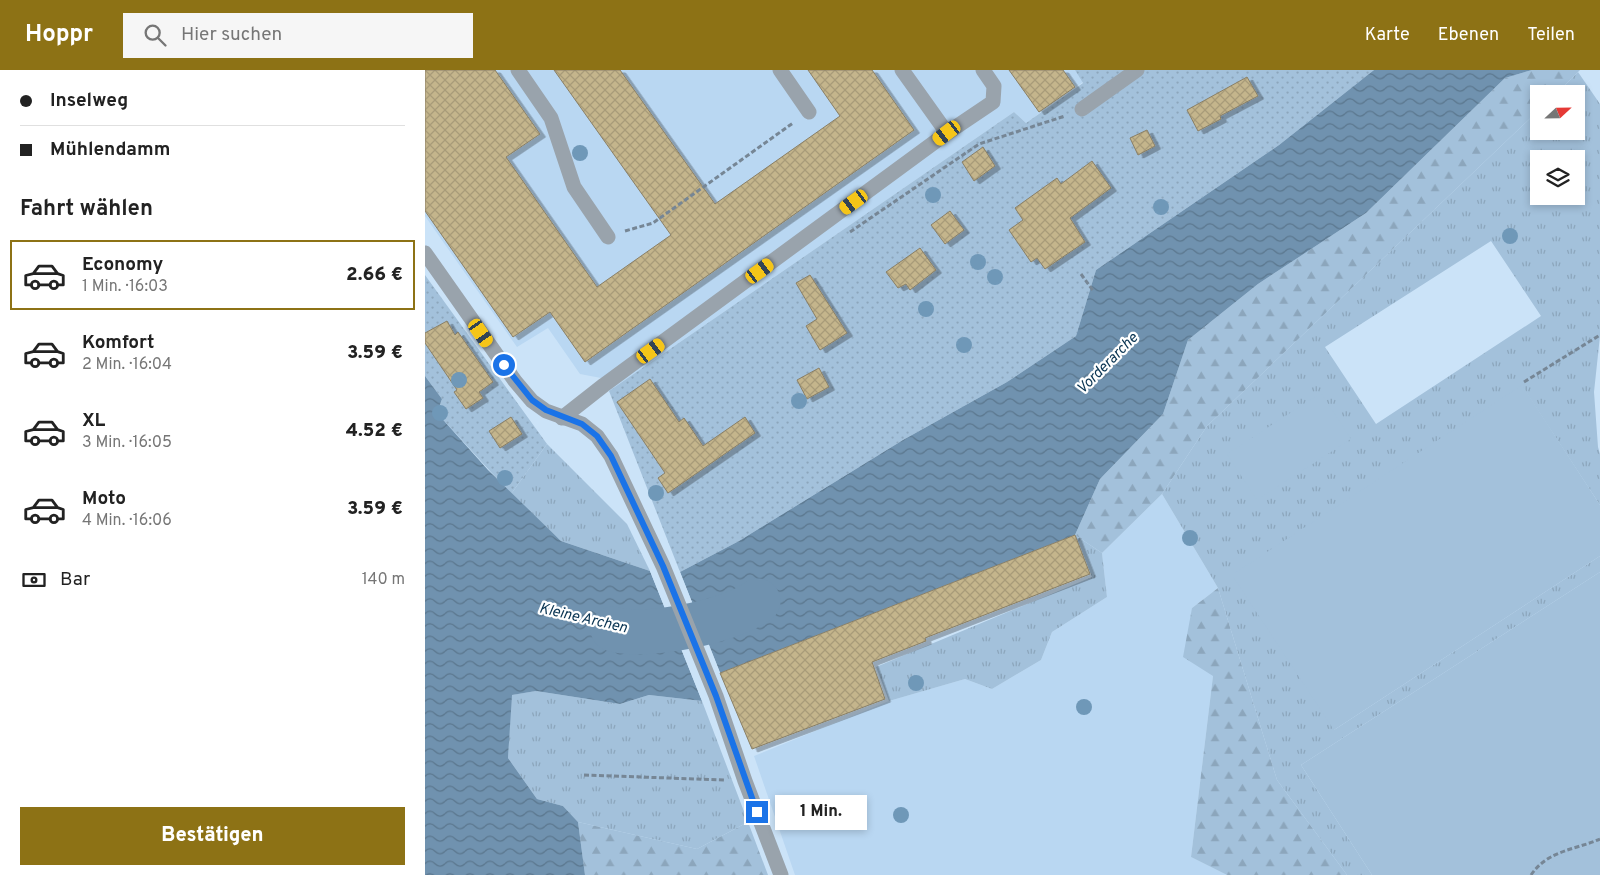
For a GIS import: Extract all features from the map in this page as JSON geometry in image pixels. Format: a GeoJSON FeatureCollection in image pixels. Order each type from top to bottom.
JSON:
{"type":"FeatureCollection","features":[{"type":"Feature","properties":{"kind":"street"},"geometry":{"type":"LineString","coordinates":[[518,70],[551,118],[573,187],[608,237]]}},
{"type":"Feature","properties":{"kind":"street"},"geometry":{"type":"LineString","coordinates":[[780,70],[809,112]]}},
{"type":"Feature","properties":{"kind":"street"},"geometry":{"type":"LineString","coordinates":[[901,70],[947,133]]}},
{"type":"Feature","properties":{"kind":"street"},"geometry":{"type":"LineString","coordinates":[[562,418],[604,385],[947,133],[993,102],[993,86],[983,70]]}},
{"type":"Feature","properties":{"kind":"street"},"geometry":{"type":"LineString","coordinates":[[1082,109],[1137,70]]}},
{"type":"Feature","properties":{"kind":"street"},"geometry":{"type":"LineString","coordinates":[[425,253],[526,394],[546,410],[562,418],[582,424],[597,436],[611,456],[663,566],[716,696],[745,781],[781,875]]}},
{"type":"Feature","properties":{"kind":"path"},"geometry":{"type":"LineString","coordinates":[[847,234],[979,144],[1044,124],[1082,109]]}},
{"type":"Feature","properties":{"kind":"path"},"geometry":{"type":"LineString","coordinates":[[608,237],[653,223],[809,112]]}},
{"type":"Feature","properties":{"kind":"path"},"geometry":{"type":"LineString","coordinates":[[1081,274],[1094,292]]}},
{"type":"Feature","properties":{"kind":"path"},"geometry":{"type":"LineString","coordinates":[[1523,382],[1600,335]]}},
{"type":"Feature","properties":{"kind":"path"},"geometry":{"type":"LineString","coordinates":[[584,776],[745,781]]}},
{"type":"Feature","properties":{"kind":"path"},"geometry":{"type":"LineString","coordinates":[[1531,875],[1536,868],[1558,852],[1600,839]]}},
{"type":"Feature","properties":{"kind":"shaded area"},"geometry":{"type":"Polygon","coordinates":[[[425,70],[1075,70],[1083,82],[1026,123],[1014,112],[609,391],[601,378],[580,374],[548,328],[517,347],[425,216],[425,70]]]}},
{"type":"Feature","properties":{"kind":"shaded area"},"geometry":{"type":"Polygon","coordinates":[[[1162,494],[1218,588],[1192,608],[1213,676],[1191,857],[1227,875],[795,875],[754,756],[889,701],[965,679],[992,689],[1041,660],[1052,632],[1107,597],[1102,553],[1162,494]]]}},
{"type":"Feature","properties":{"kind":"green space"},"geometry":{"type":"Polygon","coordinates":[[[1075,70],[1374,70],[1279,145],[1096,270],[1076,336],[1007,382],[903,440],[739,541],[680,572],[609,391],[1014,112],[1026,123],[1083,83],[1075,70]]]}},
{"type":"Feature","properties":{"kind":"green space"},"geometry":{"type":"Polygon","coordinates":[[[1532,70],[1580,70],[1565,85],[1530,85],[1530,119],[1207,426],[1162,494],[1102,553],[1075,535],[1100,479],[1163,414],[1188,340],[1258,284],[1366,213],[1505,78],[1532,70]]]}},
{"type":"Feature","properties":{"kind":"green space"},"geometry":{"type":"Polygon","coordinates":[[[1578,72],[1600,104],[1600,336],[1594,392],[1600,454],[1600,505],[1522,386],[1334,730],[1600,556],[1600,572],[1301,765],[1372,875],[1347,875],[1277,780],[1218,588],[1162,494],[1207,426],[1530,119],[1530,140],[1585,140],[1585,85],[1565,85],[1578,72]],[[1491,241],[1325,347],[1376,424],[1541,316],[1491,241]]]}},
{"type":"Feature","properties":{"kind":"green space"},"geometry":{"type":"Polygon","coordinates":[[[425,275],[547,444],[511,494],[437,413],[442,399],[425,376],[425,275]]]}},
{"type":"Feature","properties":{"kind":"green space"},"geometry":{"type":"Polygon","coordinates":[[[1522,385],[1600,505],[1600,556],[1334,730],[1232,575],[1522,385]]]}},
{"type":"Feature","properties":{"kind":"green space"},"geometry":{"type":"Polygon","coordinates":[[[1321,393],[1351,439],[1257,500],[1227,454],[1321,393]]]}},
{"type":"Feature","properties":{"kind":"green space"},"geometry":{"type":"Polygon","coordinates":[[[547,444],[627,524],[650,571],[561,541],[511,494],[547,444]]]}},
{"type":"Feature","properties":{"kind":"green space"},"geometry":{"type":"Polygon","coordinates":[[[1075,535],[1102,553],[1107,597],[1052,632],[1041,660],[992,689],[965,679],[889,701],[876,667],[1092,577],[1075,535]]]}},
{"type":"Feature","properties":{"kind":"green space"},"geometry":{"type":"Polygon","coordinates":[[[1600,572],[1600,875],[1372,875],[1301,765],[1600,572]]]}},
{"type":"Feature","properties":{"kind":"green space"},"geometry":{"type":"Polygon","coordinates":[[[1218,588],[1277,780],[1347,875],[1227,875],[1191,857],[1213,676],[1183,657],[1192,608],[1218,588]]]}},
{"type":"Feature","properties":{"kind":"green space"},"geometry":{"type":"Polygon","coordinates":[[[536,691],[620,704],[649,695],[702,701],[748,822],[697,849],[578,822],[563,806],[537,799],[508,758],[511,695],[536,691]]]}},
{"type":"Feature","properties":{"kind":"green space"},"geometry":{"type":"Polygon","coordinates":[[[578,822],[697,849],[748,822],[768,875],[585,875],[578,822]]]}},
{"type":"Feature","properties":{"kind":"water","name":"Vorderarche"},"geometry":{"type":"Polygon","coordinates":[[[1374,70],[1532,70],[1505,78],[1366,213],[1258,284],[1188,340],[1163,414],[1100,479],[1075,535],[720,673],[680,572],[739,541],[903,440],[1007,382],[1076,336],[1096,270],[1279,145],[1374,70]]]}},
{"type":"Feature","properties":{"kind":"water"},"geometry":{"type":"Polygon","coordinates":[[[425,376],[442,399],[437,413],[488,470],[561,541],[650,571],[702,701],[649,695],[620,704],[536,691],[512,695],[508,758],[537,799],[563,806],[578,822],[585,875],[425,875],[425,376]]]}},
{"type":"Feature","properties":{"kind":"pier"},"geometry":{"type":"Polygon","coordinates":[[[653,570],[704,701],[702,701],[650,571],[653,570]]]}},
{"type":"Feature","properties":{"kind":"pier"},"geometry":{"type":"Polygon","coordinates":[[[679,570],[721,675],[717,674],[678,573],[679,570]]]}},
{"type":"Feature","properties":{"kind":"building"},"geometry":{"type":"Polygon","coordinates":[[[425,70],[495,70],[540,134],[506,157],[597,287],[671,235],[554,70],[620,70],[715,204],[840,116],[808,70],[872,70],[914,130],[585,362],[550,312],[513,337],[425,211],[425,70]]]}},
{"type":"Feature","properties":{"kind":"building"},"geometry":{"type":"Polygon","coordinates":[[[1009,70],[1063,70],[1075,87],[1039,112],[1009,70]]]}},
{"type":"Feature","properties":{"kind":"building"},"geometry":{"type":"Polygon","coordinates":[[[1247,77],[1258,96],[1220,116],[1221,119],[1198,131],[1187,110],[1247,77]]]}},
{"type":"Feature","properties":{"kind":"building"},"geometry":{"type":"Polygon","coordinates":[[[1147,130],[1155,146],[1138,155],[1130,138],[1147,130]]]}},
{"type":"Feature","properties":{"kind":"building"},"geometry":{"type":"Polygon","coordinates":[[[983,147],[995,166],[974,181],[962,162],[983,147]]]}},
{"type":"Feature","properties":{"kind":"building"},"geometry":{"type":"Polygon","coordinates":[[[1092,161],[1111,188],[1070,218],[1085,242],[1045,269],[1037,258],[1031,262],[1009,230],[1023,220],[1015,208],[1057,178],[1061,184],[1092,161]]]}},
{"type":"Feature","properties":{"kind":"building"},"geometry":{"type":"Polygon","coordinates":[[[950,211],[964,230],[945,244],[931,225],[950,211]]]}},
{"type":"Feature","properties":{"kind":"building"},"geometry":{"type":"Polygon","coordinates":[[[920,248],[936,270],[910,290],[906,284],[898,288],[886,272],[920,248]]]}},
{"type":"Feature","properties":{"kind":"building"},"geometry":{"type":"Polygon","coordinates":[[[810,275],[847,333],[820,350],[806,326],[817,319],[796,283],[810,275]]]}},
{"type":"Feature","properties":{"kind":"building"},"geometry":{"type":"Polygon","coordinates":[[[447,321],[455,335],[458,332],[493,382],[479,392],[483,398],[466,409],[454,392],[457,390],[425,343],[425,333],[447,321]]]}},
{"type":"Feature","properties":{"kind":"building"},"geometry":{"type":"Polygon","coordinates":[[[819,368],[829,387],[807,399],[797,380],[819,368]]]}},
{"type":"Feature","properties":{"kind":"building"},"geometry":{"type":"Polygon","coordinates":[[[650,379],[679,422],[684,418],[703,446],[745,417],[755,433],[668,493],[658,478],[665,473],[617,402],[650,379]]]}},
{"type":"Feature","properties":{"kind":"building"},"geometry":{"type":"Polygon","coordinates":[[[511,417],[522,434],[500,448],[489,431],[511,417]]]}},
{"type":"Feature","properties":{"kind":"building"},"geometry":{"type":"Polygon","coordinates":[[[1075,535],[1090,574],[925,638],[926,641],[872,662],[885,699],[752,749],[720,673],[1075,535]]]}},
{"type":"Feature","properties":{"kind":"waterway","name":"Kleine Archen"},"geometry":{"type":"LineString","coordinates":[[613,629],[642,632],[696,625],[729,615],[758,601]]}},
{"type":"Feature","properties":{"kind":"route"},"geometry":{"type":"LineString","coordinates":[[504,365],[532,400],[562,418],[582,424],[597,436],[611,456],[663,566],[716,696],[757,812]]}}]}
